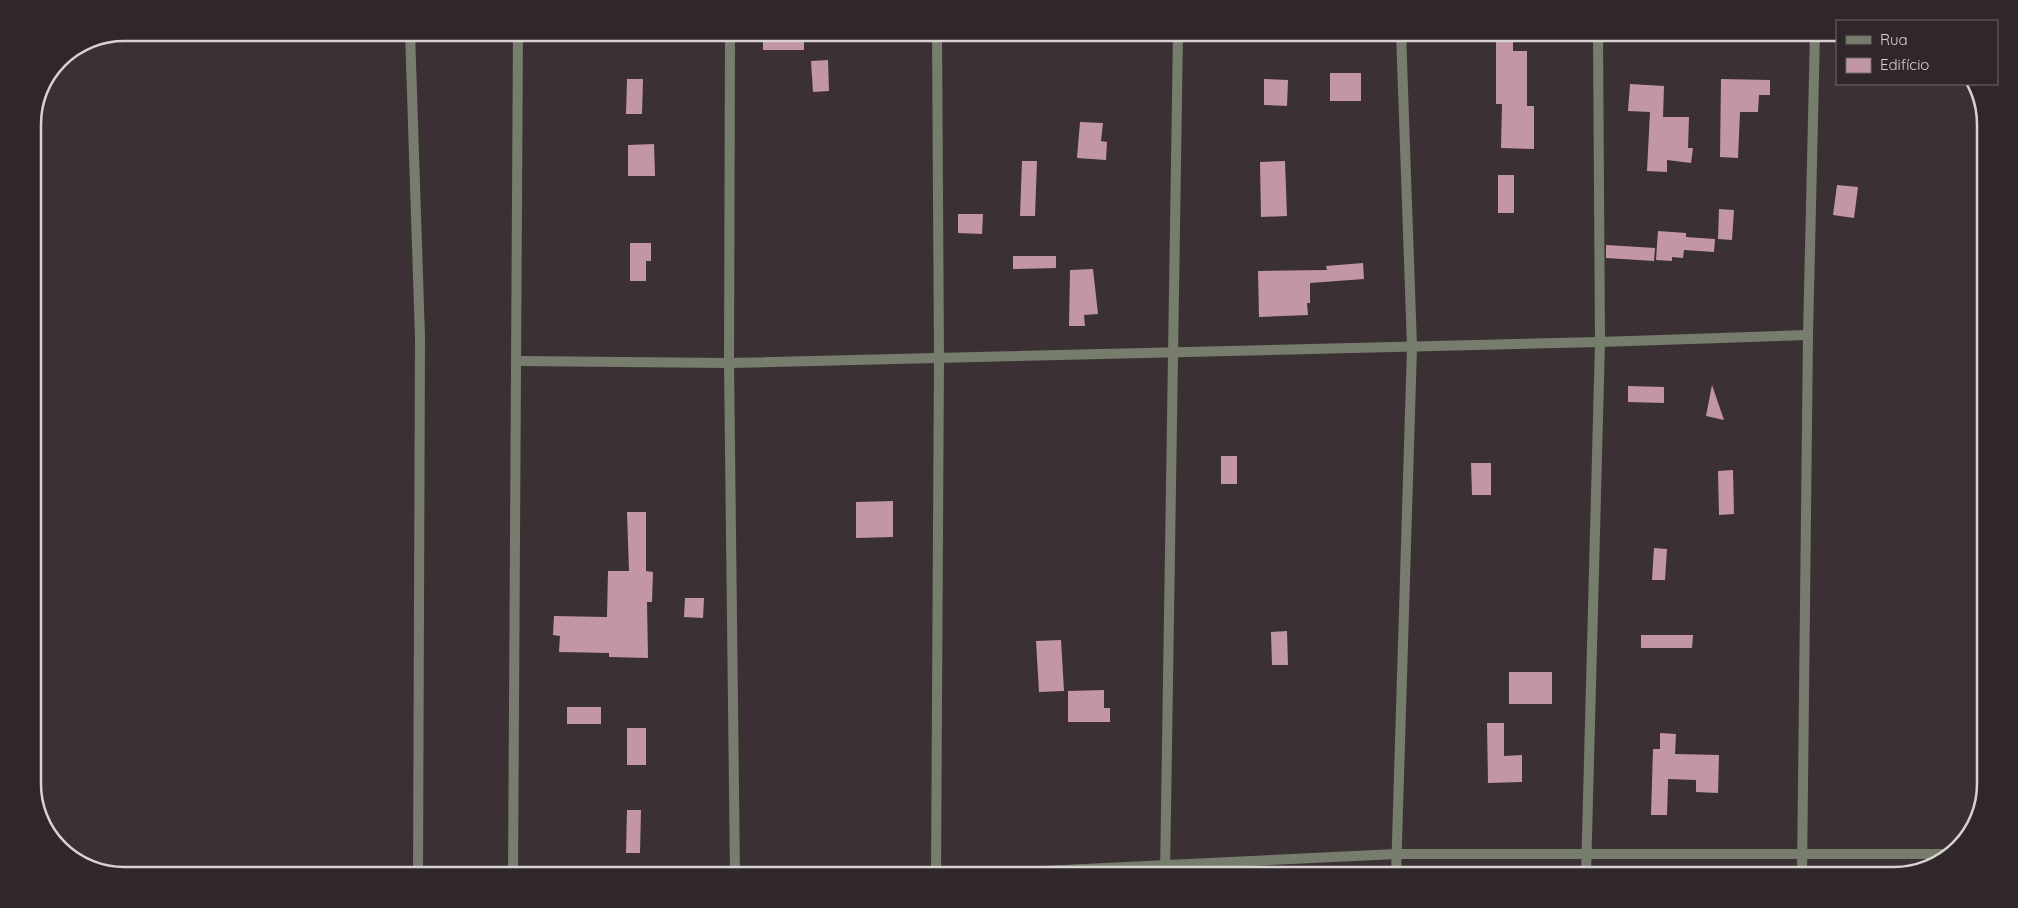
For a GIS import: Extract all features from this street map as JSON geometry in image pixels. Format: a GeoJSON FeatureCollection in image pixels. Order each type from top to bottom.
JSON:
{"type":"FeatureCollection","features":[{"type":"Feature","properties":{"kind":"street"},"geometry":{"type":"LineString","coordinates":[[410,41],[420,337],[418,867]]}},
{"type":"Feature","properties":{"kind":"street"},"geometry":{"type":"LineString","coordinates":[[513,867],[518,41]]}},
{"type":"Feature","properties":{"kind":"street"},"geometry":{"type":"LineString","coordinates":[[730,41],[729,363],[735,867]]}},
{"type":"Feature","properties":{"kind":"street"},"geometry":{"type":"LineString","coordinates":[[936,867],[939,358],[937,41]]}},
{"type":"Feature","properties":{"kind":"street"},"geometry":{"type":"LineString","coordinates":[[1165,867],[1178,41]]}},
{"type":"Feature","properties":{"kind":"street"},"geometry":{"type":"LineString","coordinates":[[1396,867],[1412,347],[1402,41]]}},
{"type":"Feature","properties":{"kind":"street"},"geometry":{"type":"LineString","coordinates":[[1586,867],[1600,342],[1598,41]]}},
{"type":"Feature","properties":{"kind":"street"},"geometry":{"type":"LineString","coordinates":[[1802,867],[1808,335],[1815,41]]}},
{"type":"Feature","properties":{"kind":"street"},"geometry":{"type":"LineString","coordinates":[[517,360],[729,363],[1412,347],[1808,335]]}},
{"type":"Feature","properties":{"kind":"street"},"geometry":{"type":"LineString","coordinates":[[1220,867],[1397,854],[1803,852],[1938,854]]}},
{"type":"Feature","properties":{"kind":"building"},"geometry":{"type":"Polygon","coordinates":[[[763,41],[804,41],[804,50],[763,50],[763,41]]]}},
{"type":"Feature","properties":{"kind":"building"},"geometry":{"type":"Polygon","coordinates":[[[1496,41],[1513,41],[1513,51],[1527,51],[1527,106],[1534,106],[1534,149],[1501,148],[1502,104],[1496,104],[1496,41]]]}},
{"type":"Feature","properties":{"kind":"building"},"geometry":{"type":"Polygon","coordinates":[[[828,60],[829,91],[813,92],[811,61],[828,60]]]}},
{"type":"Feature","properties":{"kind":"building"},"geometry":{"type":"Polygon","coordinates":[[[1330,73],[1361,73],[1361,101],[1330,101],[1330,73]]]}},
{"type":"Feature","properties":{"kind":"building"},"geometry":{"type":"Polygon","coordinates":[[[627,79],[643,79],[642,114],[626,114],[627,79]]]}},
{"type":"Feature","properties":{"kind":"building"},"geometry":{"type":"Polygon","coordinates":[[[1264,79],[1288,80],[1287,106],[1264,105],[1264,79]]]}},
{"type":"Feature","properties":{"kind":"building"},"geometry":{"type":"Polygon","coordinates":[[[1721,79],[1770,80],[1770,95],[1759,95],[1758,112],[1740,112],[1738,158],[1720,157],[1721,79]]]}},
{"type":"Feature","properties":{"kind":"building"},"geometry":{"type":"Polygon","coordinates":[[[1630,84],[1664,86],[1663,117],[1689,117],[1688,148],[1693,148],[1691,163],[1667,160],[1667,172],[1647,171],[1650,112],[1628,111],[1630,84]]]}},
{"type":"Feature","properties":{"kind":"building"},"geometry":{"type":"Polygon","coordinates":[[[1080,122],[1103,123],[1101,141],[1107,142],[1106,160],[1077,158],[1080,122]]]}},
{"type":"Feature","properties":{"kind":"building"},"geometry":{"type":"Polygon","coordinates":[[[654,144],[655,176],[628,176],[628,145],[654,144]]]}},
{"type":"Feature","properties":{"kind":"building"},"geometry":{"type":"Polygon","coordinates":[[[1022,161],[1037,161],[1035,216],[1020,216],[1022,161]]]}},
{"type":"Feature","properties":{"kind":"building"},"geometry":{"type":"Polygon","coordinates":[[[1285,161],[1287,216],[1261,217],[1260,162],[1285,161]]]}},
{"type":"Feature","properties":{"kind":"building"},"geometry":{"type":"Polygon","coordinates":[[[1498,175],[1514,175],[1514,213],[1498,213],[1498,175]]]}},
{"type":"Feature","properties":{"kind":"building"},"geometry":{"type":"Polygon","coordinates":[[[1837,185],[1858,187],[1854,218],[1833,215],[1837,185]]]}},
{"type":"Feature","properties":{"kind":"building"},"geometry":{"type":"Polygon","coordinates":[[[1719,209],[1734,210],[1732,240],[1718,239],[1719,209]]]}},
{"type":"Feature","properties":{"kind":"building"},"geometry":{"type":"Polygon","coordinates":[[[958,214],[983,214],[982,234],[958,233],[958,214]]]}},
{"type":"Feature","properties":{"kind":"building"},"geometry":{"type":"Polygon","coordinates":[[[1658,231],[1686,233],[1686,237],[1715,239],[1714,252],[1684,250],[1683,258],[1672,257],[1672,261],[1656,260],[1658,231]]]}},
{"type":"Feature","properties":{"kind":"building"},"geometry":{"type":"Polygon","coordinates":[[[630,243],[651,243],[651,261],[646,261],[646,281],[630,281],[630,243]]]}},
{"type":"Feature","properties":{"kind":"building"},"geometry":{"type":"Polygon","coordinates":[[[1606,245],[1655,248],[1654,261],[1606,258],[1606,245]]]}},
{"type":"Feature","properties":{"kind":"building"},"geometry":{"type":"Polygon","coordinates":[[[1013,256],[1056,256],[1056,268],[1013,269],[1013,256]]]}},
{"type":"Feature","properties":{"kind":"building"},"geometry":{"type":"Polygon","coordinates":[[[1363,263],[1364,279],[1310,283],[1310,303],[1307,303],[1308,315],[1259,317],[1258,271],[1327,270],[1326,266],[1363,263]]]}},
{"type":"Feature","properties":{"kind":"building"},"geometry":{"type":"Polygon","coordinates":[[[1093,269],[1098,314],[1084,315],[1085,326],[1069,326],[1070,270],[1093,269]]]}},
{"type":"Feature","properties":{"kind":"building"},"geometry":{"type":"Polygon","coordinates":[[[1712,385],[1724,420],[1706,416],[1712,385]]]}},
{"type":"Feature","properties":{"kind":"building"},"geometry":{"type":"Polygon","coordinates":[[[1628,386],[1664,387],[1664,403],[1628,402],[1628,386]]]}},
{"type":"Feature","properties":{"kind":"building"},"geometry":{"type":"Polygon","coordinates":[[[1221,456],[1237,456],[1237,484],[1221,484],[1221,456]]]}},
{"type":"Feature","properties":{"kind":"building"},"geometry":{"type":"Polygon","coordinates":[[[1471,463],[1491,463],[1491,495],[1472,495],[1471,463]]]}},
{"type":"Feature","properties":{"kind":"building"},"geometry":{"type":"Polygon","coordinates":[[[1733,470],[1734,514],[1719,515],[1718,471],[1733,470]]]}},
{"type":"Feature","properties":{"kind":"building"},"geometry":{"type":"Polygon","coordinates":[[[893,501],[893,537],[856,538],[856,502],[893,501]]]}},
{"type":"Feature","properties":{"kind":"building"},"geometry":{"type":"Polygon","coordinates":[[[627,512],[646,512],[646,571],[653,572],[652,602],[647,602],[648,658],[609,657],[609,653],[559,652],[560,636],[553,635],[554,616],[607,617],[608,571],[629,571],[627,512]]]}},
{"type":"Feature","properties":{"kind":"building"},"geometry":{"type":"Polygon","coordinates":[[[1654,548],[1667,549],[1665,580],[1652,580],[1654,548]]]}},
{"type":"Feature","properties":{"kind":"building"},"geometry":{"type":"Polygon","coordinates":[[[685,598],[704,598],[703,618],[684,617],[685,598]]]}},
{"type":"Feature","properties":{"kind":"building"},"geometry":{"type":"Polygon","coordinates":[[[1287,631],[1288,665],[1272,665],[1271,632],[1287,631]]]}},
{"type":"Feature","properties":{"kind":"building"},"geometry":{"type":"Polygon","coordinates":[[[1641,635],[1693,635],[1692,648],[1641,648],[1641,635]]]}},
{"type":"Feature","properties":{"kind":"building"},"geometry":{"type":"Polygon","coordinates":[[[1061,640],[1064,691],[1039,692],[1036,641],[1061,640]]]}},
{"type":"Feature","properties":{"kind":"building"},"geometry":{"type":"Polygon","coordinates":[[[1509,672],[1552,672],[1552,704],[1509,704],[1509,672]]]}},
{"type":"Feature","properties":{"kind":"building"},"geometry":{"type":"Polygon","coordinates":[[[1104,690],[1104,708],[1110,708],[1110,722],[1068,722],[1068,691],[1104,690]]]}},
{"type":"Feature","properties":{"kind":"building"},"geometry":{"type":"Polygon","coordinates":[[[567,707],[601,707],[601,724],[567,724],[567,707]]]}},
{"type":"Feature","properties":{"kind":"building"},"geometry":{"type":"Polygon","coordinates":[[[1487,723],[1504,723],[1504,756],[1522,755],[1522,782],[1488,783],[1487,723]]]}},
{"type":"Feature","properties":{"kind":"building"},"geometry":{"type":"Polygon","coordinates":[[[627,728],[646,728],[646,765],[627,765],[627,728]]]}},
{"type":"Feature","properties":{"kind":"building"},"geometry":{"type":"Polygon","coordinates":[[[1660,733],[1676,734],[1675,754],[1719,755],[1718,793],[1696,792],[1696,780],[1668,779],[1667,815],[1651,815],[1653,749],[1660,749],[1660,733]]]}},
{"type":"Feature","properties":{"kind":"building"},"geometry":{"type":"Polygon","coordinates":[[[627,810],[641,810],[640,853],[626,853],[627,810]]]}}]}
